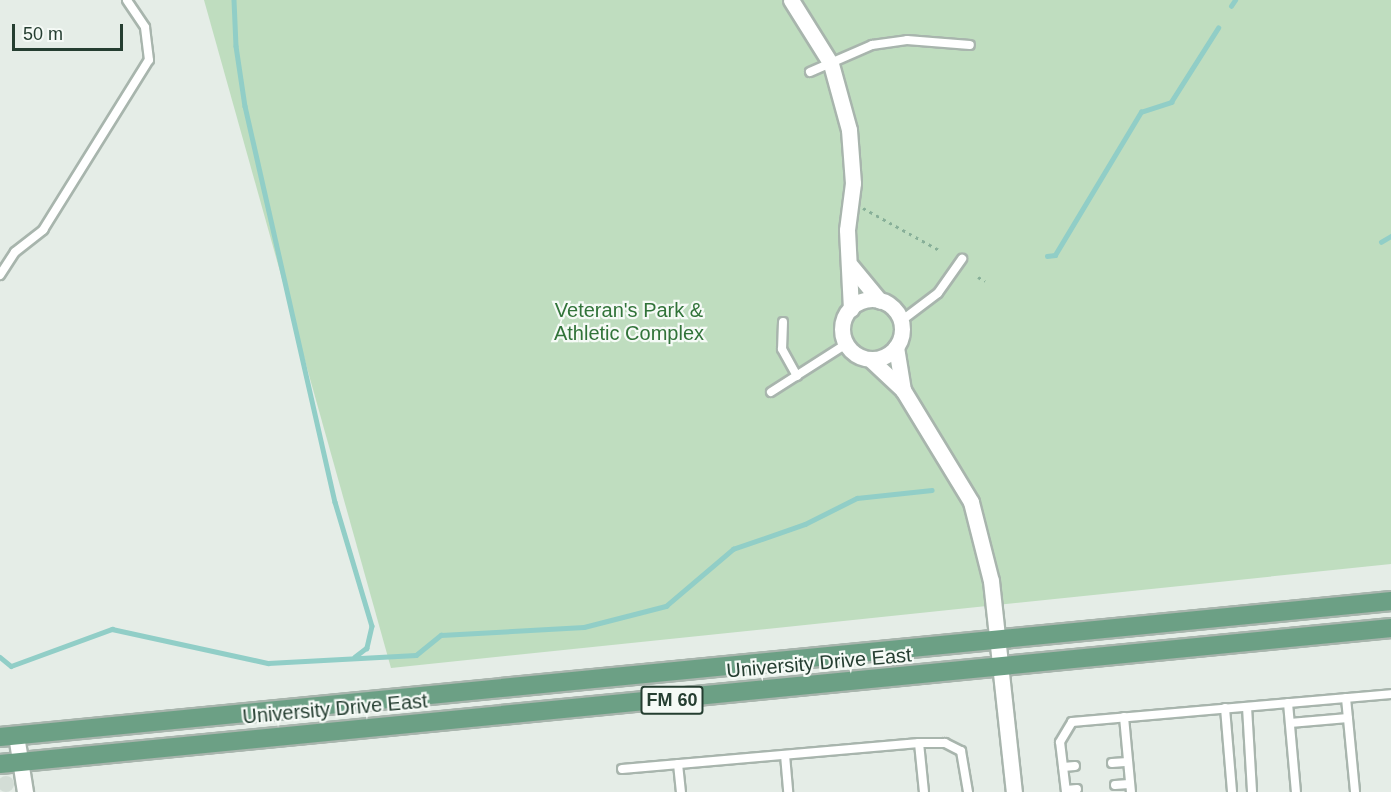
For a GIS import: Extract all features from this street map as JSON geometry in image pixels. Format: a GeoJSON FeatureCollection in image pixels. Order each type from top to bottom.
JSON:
{"type":"FeatureCollection","features":[{"type":"Feature","properties":{"kind":"main road","name":"University Drive East"},"geometry":{"type":"LineString","coordinates":[[8,736],[1391,601]]}},
{"type":"Feature","properties":{"kind":"main road","name":"University Drive East"},"geometry":{"type":"LineString","coordinates":[[0,764],[1002,668],[1391,628]]}},
{"type":"Feature","properties":{"kind":"street"},"geometry":{"type":"LineString","coordinates":[[791,0],[831,64],[849,130],[852,183],[847,230],[851,309],[843,326],[846,344],[852,352],[870,359],[903,390],[971,502],[984,541],[999,640],[1014,792]]}},
{"type":"Feature","properties":{"kind":"street"},"geometry":{"type":"LineString","coordinates":[[850,266],[880,301]]}},
{"type":"Feature","properties":{"kind":"street"},"geometry":{"type":"LineString","coordinates":[[851,309],[869,300],[880,301],[889,305],[901,321],[896,347],[903,390]]}},
{"type":"Feature","properties":{"kind":"street"},"geometry":{"type":"LineString","coordinates":[[870,359],[880,358],[896,347]]}},
{"type":"Feature","properties":{"kind":"street"},"geometry":{"type":"LineString","coordinates":[[8,736],[20,761],[25,792]]}},
{"type":"Feature","properties":{"kind":"lane"},"geometry":{"type":"LineString","coordinates":[[0,275],[15,252],[43,230],[149,60],[145,27],[126,0]]}},
{"type":"Feature","properties":{"kind":"lane"},"geometry":{"type":"LineString","coordinates":[[810,72],[872,45],[908,40],[970,45]]}},
{"type":"Feature","properties":{"kind":"lane"},"geometry":{"type":"LineString","coordinates":[[901,321],[938,293],[962,260]]}},
{"type":"Feature","properties":{"kind":"lane"},"geometry":{"type":"LineString","coordinates":[[783,322],[782,349],[797,376]]}},
{"type":"Feature","properties":{"kind":"lane"},"geometry":{"type":"LineString","coordinates":[[771,392],[846,344]]}},
{"type":"Feature","properties":{"kind":"lane"},"geometry":{"type":"LineString","coordinates":[[1077,789],[1066,791],[1060,742],[1071,722],[1391,694]]}},
{"type":"Feature","properties":{"kind":"lane"},"geometry":{"type":"LineString","coordinates":[[1346,698],[1355,792]]}},
{"type":"Feature","properties":{"kind":"lane"},"geometry":{"type":"LineString","coordinates":[[1288,703],[1296,792]]}},
{"type":"Feature","properties":{"kind":"lane"},"geometry":{"type":"LineString","coordinates":[[1247,707],[1252,792]]}},
{"type":"Feature","properties":{"kind":"lane"},"geometry":{"type":"LineString","coordinates":[[1225,708],[1233,792]]}},
{"type":"Feature","properties":{"kind":"lane"},"geometry":{"type":"LineString","coordinates":[[1115,785],[1130,788],[1124,717]]}},
{"type":"Feature","properties":{"kind":"lane"},"geometry":{"type":"LineString","coordinates":[[1290,723],[1348,718]]}},
{"type":"Feature","properties":{"kind":"lane"},"geometry":{"type":"LineString","coordinates":[[919,743],[924,792]]}},
{"type":"Feature","properties":{"kind":"lane"},"geometry":{"type":"LineString","coordinates":[[622,769],[919,743],[945,743],[962,751],[968,792]]}},
{"type":"Feature","properties":{"kind":"lane"},"geometry":{"type":"LineString","coordinates":[[785,754],[789,792]]}},
{"type":"Feature","properties":{"kind":"lane"},"geometry":{"type":"LineString","coordinates":[[1112,763],[1128,762]]}},
{"type":"Feature","properties":{"kind":"lane"},"geometry":{"type":"LineString","coordinates":[[678,764],[681,792]]}},
{"type":"Feature","properties":{"kind":"lane"},"geometry":{"type":"LineString","coordinates":[[1063,767],[1075,766]]}},
{"type":"Feature","properties":{"kind":"path"},"geometry":{"type":"LineString","coordinates":[[862,207],[941,251]]}},
{"type":"Feature","properties":{"kind":"path"},"geometry":{"type":"LineString","coordinates":[[978,277],[985,281]]}},
{"type":"Feature","properties":{"kind":"shaded area"},"geometry":{"type":"Polygon","coordinates":[[[6,776],[14,784],[6,792],[-2,784],[6,776]]]}},
{"type":"Feature","properties":{"kind":"green space","name":"Veteran's Park & Athletic Complex"},"geometry":{"type":"Polygon","coordinates":[[[204,0],[1391,0],[1391,564],[391,668],[204,0]]]}},
{"type":"Feature","properties":{"kind":"waterway"},"geometry":{"type":"LineString","coordinates":[[234,0],[236,46],[245,106],[335,502],[372,626],[367,648],[355,657]]}},
{"type":"Feature","properties":{"kind":"waterway"},"geometry":{"type":"LineString","coordinates":[[1231,6],[1235,0]]}},
{"type":"Feature","properties":{"kind":"waterway"},"geometry":{"type":"LineString","coordinates":[[1047,256],[1055,255],[1141,112],[1171,102],[1218,28]]}},
{"type":"Feature","properties":{"kind":"waterway"},"geometry":{"type":"LineString","coordinates":[[1381,242],[1391,236]]}},
{"type":"Feature","properties":{"kind":"waterway"},"geometry":{"type":"LineString","coordinates":[[0,657],[11,666],[112,629],[268,663],[416,655],[441,635],[584,627],[666,606],[733,549],[805,524],[857,498],[932,490]]}}]}
